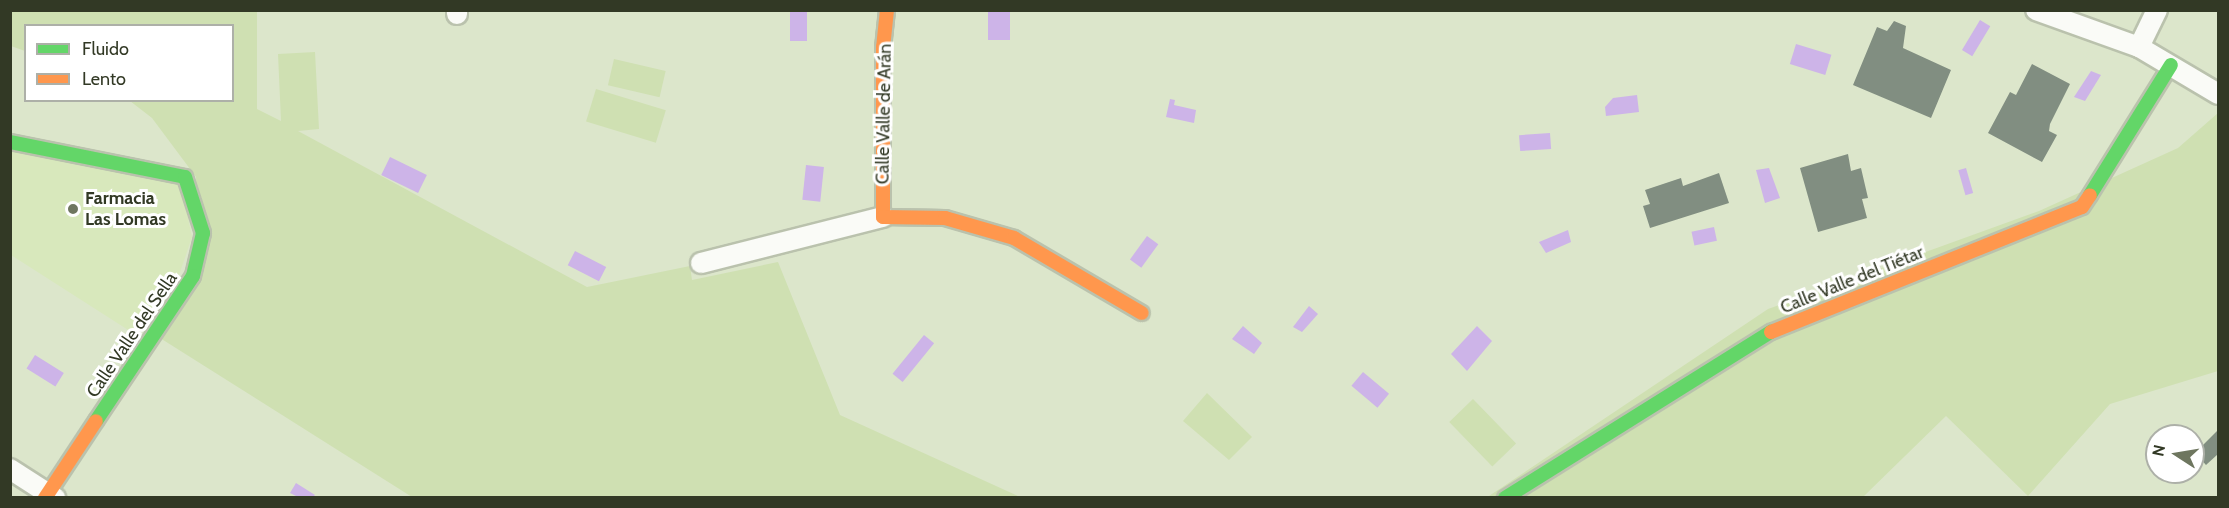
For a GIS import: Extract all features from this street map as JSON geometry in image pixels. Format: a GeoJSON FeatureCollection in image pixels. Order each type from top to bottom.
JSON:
{"type":"FeatureCollection","features":[{"type":"Feature","properties":{"kind":"street","name":"Calle Valle de Arán"},"geometry":{"type":"LineString","coordinates":[[883,217],[883,47],[887,10]]}},
{"type":"Feature","properties":{"kind":"street"},"geometry":{"type":"LineString","coordinates":[[2036,10],[2139,47],[2218,94]]}},
{"type":"Feature","properties":{"kind":"street"},"geometry":{"type":"LineString","coordinates":[[2139,47],[2157,10]]}},
{"type":"Feature","properties":{"kind":"street","name":"Calle Valle del Tiétar"},"geometry":{"type":"LineString","coordinates":[[1505,498],[1770,333],[2082,207],[2171,65]]}},
{"type":"Feature","properties":{"kind":"street","name":"Calle Valle del Sella"},"geometry":{"type":"LineString","coordinates":[[10,142],[185,177],[202,233],[193,276],[49,496]]}},
{"type":"Feature","properties":{"kind":"street"},"geometry":{"type":"LineString","coordinates":[[701,263],[883,217],[945,218],[1014,238],[1142,313]]}},
{"type":"Feature","properties":{"kind":"street"},"geometry":{"type":"LineString","coordinates":[[10,469],[49,496]]}},
{"type":"Feature","properties":{"kind":"shaded area"},"geometry":{"type":"Polygon","coordinates":[[[11,11],[257,11],[257,109],[281,121],[278,54],[315,52],[319,129],[298,131],[587,287],[690,266],[692,280],[778,262],[840,415],[1020,497],[412,497],[160,338],[198,285],[196,177],[152,118],[131,102],[234,102],[234,24],[24,24],[24,51],[11,46],[11,11]]]}},
{"type":"Feature","properties":{"kind":"shaded area"},"geometry":{"type":"Polygon","coordinates":[[[790,11],[807,11],[807,41],[790,41],[790,11]]]}},
{"type":"Feature","properties":{"kind":"shaded area"},"geometry":{"type":"Polygon","coordinates":[[[988,11],[1010,11],[1010,40],[988,40],[988,11]]]}},
{"type":"Feature","properties":{"kind":"shaded area"},"geometry":{"type":"Polygon","coordinates":[[[1980,20],[1990,26],[1972,56],[1962,50],[1980,20]]]}},
{"type":"Feature","properties":{"kind":"shaded area"},"geometry":{"type":"Polygon","coordinates":[[[1796,44],[1831,55],[1825,75],[1790,64],[1796,44]]]}},
{"type":"Feature","properties":{"kind":"shaded area"},"geometry":{"type":"Polygon","coordinates":[[[614,59],[666,71],[660,97],[608,85],[614,59]]]}},
{"type":"Feature","properties":{"kind":"shaded area"},"geometry":{"type":"Polygon","coordinates":[[[2091,71],[2101,75],[2085,101],[2074,97],[2091,71]]]}},
{"type":"Feature","properties":{"kind":"shaded area"},"geometry":{"type":"Polygon","coordinates":[[[596,89],[666,110],[656,143],[586,122],[596,89]]]}},
{"type":"Feature","properties":{"kind":"shaded area"},"geometry":{"type":"Polygon","coordinates":[[[1637,95],[1639,112],[1606,116],[1605,107],[1613,98],[1637,95]]]}},
{"type":"Feature","properties":{"kind":"shaded area"},"geometry":{"type":"Polygon","coordinates":[[[1170,99],[1175,100],[1174,105],[1196,110],[1194,123],[1166,117],[1170,99]]]}},
{"type":"Feature","properties":{"kind":"shaded area"},"geometry":{"type":"Polygon","coordinates":[[[2218,113],[2218,371],[2110,404],[2028,496],[1946,416],[1863,497],[1486,498],[1768,309],[2039,211],[2178,148],[2218,113]]]}},
{"type":"Feature","properties":{"kind":"shaded area"},"geometry":{"type":"Polygon","coordinates":[[[10,132],[181,185],[192,237],[175,287],[136,335],[11,255],[10,132]]]}},
{"type":"Feature","properties":{"kind":"shaded area"},"geometry":{"type":"Polygon","coordinates":[[[1550,133],[1551,149],[1520,151],[1519,135],[1550,133]]]}},
{"type":"Feature","properties":{"kind":"shaded area"},"geometry":{"type":"Polygon","coordinates":[[[390,157],[427,175],[418,193],[381,175],[390,157]]]}},
{"type":"Feature","properties":{"kind":"shaded area"},"geometry":{"type":"Polygon","coordinates":[[[806,165],[824,167],[820,202],[802,200],[806,165]]]}},
{"type":"Feature","properties":{"kind":"shaded area"},"geometry":{"type":"Polygon","coordinates":[[[1769,168],[1780,198],[1765,203],[1756,170],[1769,168]]]}},
{"type":"Feature","properties":{"kind":"shaded area"},"geometry":{"type":"Polygon","coordinates":[[[1966,168],[1973,193],[1965,195],[1958,170],[1966,168]]]}},
{"type":"Feature","properties":{"kind":"shaded area"},"geometry":{"type":"Polygon","coordinates":[[[1714,227],[1717,241],[1694,245],[1692,232],[1714,227]]]}},
{"type":"Feature","properties":{"kind":"shaded area"},"geometry":{"type":"Polygon","coordinates":[[[1568,230],[1571,242],[1546,253],[1539,242],[1568,230]]]}},
{"type":"Feature","properties":{"kind":"shaded area"},"geometry":{"type":"Polygon","coordinates":[[[1147,236],[1158,244],[1141,268],[1130,259],[1147,236]]]}},
{"type":"Feature","properties":{"kind":"shaded area"},"geometry":{"type":"Polygon","coordinates":[[[575,251],[606,267],[599,281],[568,265],[575,251]]]}},
{"type":"Feature","properties":{"kind":"shaded area"},"geometry":{"type":"Polygon","coordinates":[[[1309,306],[1318,314],[1302,332],[1293,327],[1309,306]]]}},
{"type":"Feature","properties":{"kind":"shaded area"},"geometry":{"type":"Polygon","coordinates":[[[1243,326],[1262,343],[1254,354],[1232,339],[1243,326]]]}},
{"type":"Feature","properties":{"kind":"shaded area"},"geometry":{"type":"Polygon","coordinates":[[[1477,326],[1492,341],[1467,371],[1451,354],[1477,326]]]}},
{"type":"Feature","properties":{"kind":"shaded area"},"geometry":{"type":"Polygon","coordinates":[[[924,335],[934,343],[903,382],[893,374],[924,335]]]}},
{"type":"Feature","properties":{"kind":"shaded area"},"geometry":{"type":"Polygon","coordinates":[[[35,355],[64,373],[55,387],[27,369],[35,355]]]}},
{"type":"Feature","properties":{"kind":"shaded area"},"geometry":{"type":"Polygon","coordinates":[[[1363,372],[1389,394],[1377,408],[1351,386],[1363,372]]]}},
{"type":"Feature","properties":{"kind":"shaded area"},"geometry":{"type":"Polygon","coordinates":[[[1207,393],[1252,437],[1229,460],[1183,421],[1207,393]]]}},
{"type":"Feature","properties":{"kind":"shaded area"},"geometry":{"type":"Polygon","coordinates":[[[1473,399],[1516,444],[1492,467],[1449,422],[1473,399]]]}},
{"type":"Feature","properties":{"kind":"shaded area"},"geometry":{"type":"Polygon","coordinates":[[[296,483],[315,495],[298,497],[290,493],[296,483]]]}},
{"type":"Feature","properties":{"kind":"building"},"geometry":{"type":"Polygon","coordinates":[[[1894,21],[1906,26],[1903,48],[1951,70],[1931,118],[1853,85],[1877,27],[1887,31],[1894,21]]]}},
{"type":"Feature","properties":{"kind":"building"},"geometry":{"type":"Polygon","coordinates":[[[2032,64],[2070,84],[2050,124],[2049,131],[2057,135],[2042,162],[1988,133],[2010,92],[2016,95],[2032,64]]]}},
{"type":"Feature","properties":{"kind":"building"},"geometry":{"type":"Polygon","coordinates":[[[1848,154],[1851,171],[1861,168],[1868,198],[1862,199],[1867,218],[1818,232],[1800,168],[1848,154]]]}},
{"type":"Feature","properties":{"kind":"building"},"geometry":{"type":"Polygon","coordinates":[[[1719,173],[1729,203],[1650,228],[1643,206],[1650,204],[1645,190],[1681,178],[1683,186],[1719,173]]]}},
{"type":"Feature","properties":{"kind":"building"},"geometry":{"type":"Polygon","coordinates":[[[2218,430],[2218,454],[2206,465],[2205,464],[2205,443],[2218,430]]]}},
{"type":"Feature","properties":{"kind":"traffic: fast"},"geometry":{"type":"LineString","coordinates":[[2090,195],[2171,65]]}},
{"type":"Feature","properties":{"kind":"traffic: fast"},"geometry":{"type":"LineString","coordinates":[[10,142],[185,177],[203,233],[193,276],[96,421]]}},
{"type":"Feature","properties":{"kind":"traffic: fast"},"geometry":{"type":"LineString","coordinates":[[1505,498],[1771,332]]}},
{"type":"Feature","properties":{"kind":"traffic: slow"},"geometry":{"type":"LineString","coordinates":[[887,10],[883,47],[883,217],[945,218],[1014,238],[1142,313]]}},
{"type":"Feature","properties":{"kind":"traffic: slow"},"geometry":{"type":"LineString","coordinates":[[1771,332],[2082,207],[2090,195]]}},
{"type":"Feature","properties":{"kind":"traffic: slow"},"geometry":{"type":"LineString","coordinates":[[45,498],[96,421]]}},
{"type":"Feature","properties":{"kind":"place","name":"Farmacia Las Lomas"},"geometry":{"type":"Point","coordinates":[73,209]}}]}
